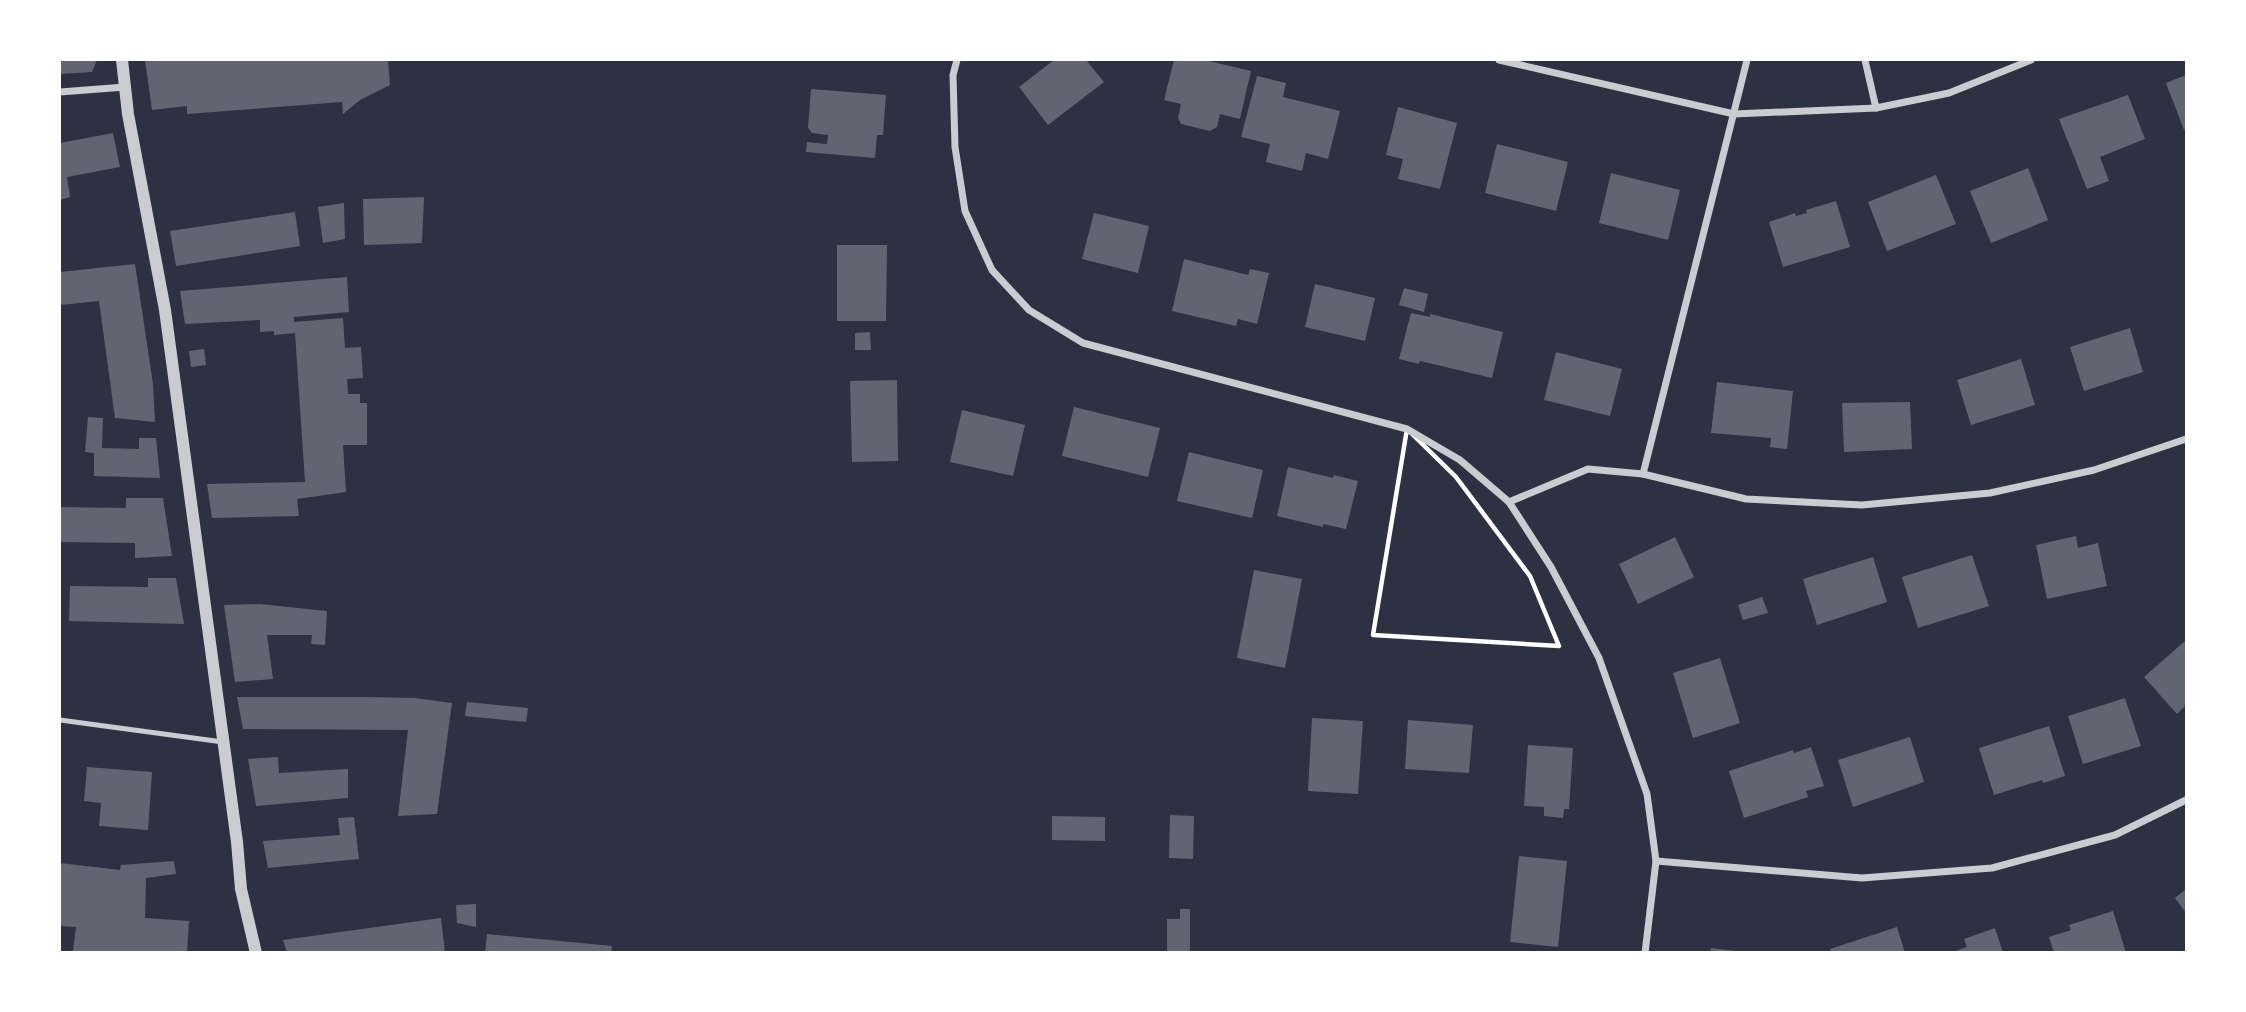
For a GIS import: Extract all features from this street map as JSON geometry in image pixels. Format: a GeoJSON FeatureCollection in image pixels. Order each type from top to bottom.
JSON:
{"type":"FeatureCollection","features":[{"type":"Feature","properties":{"kind":"street"},"geometry":{"type":"LineString","coordinates":[[122,60],[128,114],[165,310],[224,742],[241,889],[256,953]]}},
{"type":"Feature","properties":{"kind":"street"},"geometry":{"type":"LineString","coordinates":[[957,60],[953,75],[955,147],[965,211],[992,270],[1029,310],[1083,343],[1408,429],[1460,460],[1509,502],[1550,567],[1599,658],[1647,793],[1656,861],[1645,953]]}},
{"type":"Feature","properties":{"kind":"street"},"geometry":{"type":"LineString","coordinates":[[1499,60],[1734,114],[1876,108],[1949,93],[2031,60]]}},
{"type":"Feature","properties":{"kind":"street"},"geometry":{"type":"LineString","coordinates":[[1643,474],[1747,60]]}},
{"type":"Feature","properties":{"kind":"street"},"geometry":{"type":"LineString","coordinates":[[1865,60],[1876,108]]}},
{"type":"Feature","properties":{"kind":"street"},"geometry":{"type":"LineString","coordinates":[[60,92],[125,87]]}},
{"type":"Feature","properties":{"kind":"street"},"geometry":{"type":"LineString","coordinates":[[1509,502],[1588,469],[1643,474],[1746,499],[1862,505],[1990,493],[2094,470],[2186,439]]}},
{"type":"Feature","properties":{"kind":"street"},"geometry":{"type":"LineString","coordinates":[[1656,861],[1862,878],[1992,868],[2115,835],[2186,800]]}},
{"type":"Feature","properties":{"kind":"lane"},"geometry":{"type":"LineString","coordinates":[[60,720],[224,742]]}},
{"type":"Feature","properties":{"kind":"path"},"geometry":{"type":"LineString","coordinates":[[1408,429],[1456,477],[1530,576],[1559,646],[1373,635],[1408,429]]}},
{"type":"Feature","properties":{"kind":"building"},"geometry":{"type":"Polygon","coordinates":[[[60,60],[97,60],[92,72],[60,74],[60,60]]]}},
{"type":"Feature","properties":{"kind":"building"},"geometry":{"type":"Polygon","coordinates":[[[145,60],[388,60],[390,85],[360,100],[343,114],[342,102],[187,114],[187,106],[152,110],[145,60]]]}},
{"type":"Feature","properties":{"kind":"building"},"geometry":{"type":"Polygon","coordinates":[[[1054,60],[1086,60],[1104,82],[1048,125],[1019,87],[1054,60]]]}},
{"type":"Feature","properties":{"kind":"building"},"geometry":{"type":"Polygon","coordinates":[[[1174,60],[1205,60],[1251,71],[1240,119],[1220,114],[1217,127],[1210,131],[1181,124],[1178,118],[1181,104],[1164,100],[1174,60]]]}},
{"type":"Feature","properties":{"kind":"building"},"geometry":{"type":"Polygon","coordinates":[[[2186,75],[2186,129],[2184,130],[2166,83],[2186,75]]]}},
{"type":"Feature","properties":{"kind":"building"},"geometry":{"type":"Polygon","coordinates":[[[1257,76],[1286,83],[1283,97],[1340,111],[1328,159],[1306,153],[1302,171],[1266,162],[1270,144],[1241,137],[1257,76]]]}},
{"type":"Feature","properties":{"kind":"building"},"geometry":{"type":"Polygon","coordinates":[[[811,89],[886,95],[883,135],[877,135],[875,158],[806,152],[807,142],[827,144],[828,135],[812,133],[808,128],[811,89]]]}},
{"type":"Feature","properties":{"kind":"building"},"geometry":{"type":"Polygon","coordinates":[[[2128,95],[2145,139],[2100,157],[2109,181],[2087,189],[2059,119],[2128,95]]]}},
{"type":"Feature","properties":{"kind":"building"},"geometry":{"type":"Polygon","coordinates":[[[1398,107],[1457,123],[1440,189],[1398,179],[1403,159],[1386,155],[1398,107]]]}},
{"type":"Feature","properties":{"kind":"building"},"geometry":{"type":"Polygon","coordinates":[[[113,133],[120,167],[67,177],[70,197],[60,200],[60,143],[113,133]]]}},
{"type":"Feature","properties":{"kind":"building"},"geometry":{"type":"Polygon","coordinates":[[[1497,144],[1568,162],[1556,211],[1485,193],[1497,144]]]}},
{"type":"Feature","properties":{"kind":"building"},"geometry":{"type":"Polygon","coordinates":[[[2028,168],[2048,220],[1991,243],[1970,191],[2028,168]]]}},
{"type":"Feature","properties":{"kind":"building"},"geometry":{"type":"Polygon","coordinates":[[[1611,173],[1680,190],[1668,240],[1599,223],[1611,173]]]}},
{"type":"Feature","properties":{"kind":"building"},"geometry":{"type":"Polygon","coordinates":[[[1936,175],[1956,224],[1887,251],[1868,202],[1936,175]]]}},
{"type":"Feature","properties":{"kind":"building"},"geometry":{"type":"Polygon","coordinates":[[[424,197],[422,243],[364,245],[363,199],[424,197]]]}},
{"type":"Feature","properties":{"kind":"building"},"geometry":{"type":"Polygon","coordinates":[[[1836,201],[1850,247],[1783,267],[1769,222],[1795,213],[1796,216],[1807,213],[1806,210],[1836,201]]]}},
{"type":"Feature","properties":{"kind":"building"},"geometry":{"type":"Polygon","coordinates":[[[344,203],[345,239],[323,243],[318,207],[344,203]]]}},
{"type":"Feature","properties":{"kind":"building"},"geometry":{"type":"Polygon","coordinates":[[[295,212],[300,246],[176,266],[170,231],[295,212]]]}},
{"type":"Feature","properties":{"kind":"building"},"geometry":{"type":"Polygon","coordinates":[[[1094,213],[1149,226],[1138,273],[1082,259],[1094,213]]]}},
{"type":"Feature","properties":{"kind":"building"},"geometry":{"type":"Polygon","coordinates":[[[837,245],[887,245],[886,321],[837,321],[837,245]]]}},
{"type":"Feature","properties":{"kind":"building"},"geometry":{"type":"Polygon","coordinates":[[[1184,259],[1248,275],[1250,269],[1269,273],[1257,324],[1238,319],[1236,326],[1172,311],[1184,259]]]}},
{"type":"Feature","properties":{"kind":"building"},"geometry":{"type":"Polygon","coordinates":[[[135,264],[153,384],[155,422],[115,418],[99,301],[60,305],[60,272],[135,264]]]}},
{"type":"Feature","properties":{"kind":"building"},"geometry":{"type":"Polygon","coordinates":[[[347,277],[349,312],[294,317],[294,322],[343,318],[345,348],[361,347],[363,378],[347,379],[348,394],[360,394],[360,403],[367,403],[367,445],[343,445],[346,492],[297,499],[299,516],[212,518],[207,484],[305,482],[295,333],[274,335],[274,331],[260,332],[260,320],[185,324],[180,291],[347,277]]]}},
{"type":"Feature","properties":{"kind":"building"},"geometry":{"type":"Polygon","coordinates":[[[1315,284],[1375,298],[1365,341],[1305,327],[1315,284]]]}},
{"type":"Feature","properties":{"kind":"building"},"geometry":{"type":"Polygon","coordinates":[[[1404,288],[1428,294],[1424,312],[1399,305],[1404,288]]]}},
{"type":"Feature","properties":{"kind":"building"},"geometry":{"type":"Polygon","coordinates":[[[1411,313],[1430,317],[1430,314],[1503,332],[1492,378],[1420,361],[1419,364],[1399,359],[1411,313]]]}},
{"type":"Feature","properties":{"kind":"building"},"geometry":{"type":"Polygon","coordinates":[[[2130,328],[2143,372],[2084,391],[2070,347],[2130,328]]]}},
{"type":"Feature","properties":{"kind":"building"},"geometry":{"type":"Polygon","coordinates":[[[870,332],[871,350],[855,350],[855,333],[870,332]]]}},
{"type":"Feature","properties":{"kind":"building"},"geometry":{"type":"Polygon","coordinates":[[[204,349],[206,365],[191,367],[189,351],[204,349]]]}},
{"type":"Feature","properties":{"kind":"building"},"geometry":{"type":"Polygon","coordinates":[[[1556,352],[1622,369],[1610,416],[1544,400],[1556,352]]]}},
{"type":"Feature","properties":{"kind":"building"},"geometry":{"type":"Polygon","coordinates":[[[2021,359],[2035,405],[1971,425],[1957,380],[2021,359]]]}},
{"type":"Feature","properties":{"kind":"building"},"geometry":{"type":"Polygon","coordinates":[[[897,380],[898,461],[852,462],[850,381],[897,380]]]}},
{"type":"Feature","properties":{"kind":"building"},"geometry":{"type":"Polygon","coordinates":[[[1717,382],[1793,391],[1787,449],[1770,447],[1771,438],[1711,433],[1717,382]]]}},
{"type":"Feature","properties":{"kind":"building"},"geometry":{"type":"Polygon","coordinates":[[[1910,402],[1912,449],[1844,452],[1842,403],[1910,402]]]}},
{"type":"Feature","properties":{"kind":"building"},"geometry":{"type":"Polygon","coordinates":[[[1074,407],[1160,428],[1148,477],[1062,456],[1074,407]]]}},
{"type":"Feature","properties":{"kind":"building"},"geometry":{"type":"Polygon","coordinates":[[[962,410],[1025,425],[1013,476],[950,462],[962,410]]]}},
{"type":"Feature","properties":{"kind":"building"},"geometry":{"type":"Polygon","coordinates":[[[88,417],[103,418],[102,448],[139,449],[139,438],[156,438],[160,478],[94,476],[94,453],[85,452],[88,417]]]}},
{"type":"Feature","properties":{"kind":"building"},"geometry":{"type":"Polygon","coordinates":[[[1189,452],[1263,470],[1252,518],[1177,501],[1189,452]]]}},
{"type":"Feature","properties":{"kind":"building"},"geometry":{"type":"Polygon","coordinates":[[[1288,467],[1358,481],[1346,529],[1323,524],[1323,527],[1277,516],[1288,467]]]}},
{"type":"Feature","properties":{"kind":"building"},"geometry":{"type":"Polygon","coordinates":[[[126,498],[163,498],[172,556],[135,558],[135,543],[60,542],[60,507],[126,508],[126,498]]]}},
{"type":"Feature","properties":{"kind":"building"},"geometry":{"type":"Polygon","coordinates":[[[2076,536],[2078,548],[2098,543],[2107,586],[2047,599],[2036,545],[2076,536]]]}},
{"type":"Feature","properties":{"kind":"building"},"geometry":{"type":"Polygon","coordinates":[[[1675,537],[1694,577],[1638,604],[1619,564],[1675,537]]]}},
{"type":"Feature","properties":{"kind":"building"},"geometry":{"type":"Polygon","coordinates":[[[1972,555],[1989,606],[1918,628],[1902,577],[1972,555]]]}},
{"type":"Feature","properties":{"kind":"building"},"geometry":{"type":"Polygon","coordinates":[[[1873,557],[1887,602],[1817,625],[1803,579],[1873,557]]]}},
{"type":"Feature","properties":{"kind":"building"},"geometry":{"type":"Polygon","coordinates":[[[1254,570],[1302,579],[1285,668],[1237,658],[1254,570]]]}},
{"type":"Feature","properties":{"kind":"building"},"geometry":{"type":"Polygon","coordinates":[[[148,578],[176,578],[184,624],[69,621],[70,586],[148,587],[148,578]]]}},
{"type":"Feature","properties":{"kind":"building"},"geometry":{"type":"Polygon","coordinates":[[[1762,597],[1768,613],[1743,620],[1738,605],[1762,597]]]}},
{"type":"Feature","properties":{"kind":"building"},"geometry":{"type":"Polygon","coordinates":[[[260,604],[327,611],[325,645],[311,644],[312,635],[267,635],[273,679],[235,682],[224,605],[260,604]]]}},
{"type":"Feature","properties":{"kind":"building"},"geometry":{"type":"Polygon","coordinates":[[[2186,640],[2186,705],[2177,714],[2144,677],[2186,640]]]}},
{"type":"Feature","properties":{"kind":"building"},"geometry":{"type":"Polygon","coordinates":[[[1720,658],[1740,723],[1693,738],[1673,673],[1720,658]]]}},
{"type":"Feature","properties":{"kind":"building"},"geometry":{"type":"Polygon","coordinates":[[[237,697],[414,698],[452,703],[437,814],[398,816],[408,730],[243,729],[237,697]]]}},
{"type":"Feature","properties":{"kind":"building"},"geometry":{"type":"Polygon","coordinates":[[[2125,698],[2141,746],[2083,764],[2068,716],[2125,698]]]}},
{"type":"Feature","properties":{"kind":"building"},"geometry":{"type":"Polygon","coordinates":[[[467,702],[528,708],[526,722],[465,716],[467,702]]]}},
{"type":"Feature","properties":{"kind":"building"},"geometry":{"type":"Polygon","coordinates":[[[1312,718],[1363,721],[1358,794],[1308,791],[1312,718]]]}},
{"type":"Feature","properties":{"kind":"building"},"geometry":{"type":"Polygon","coordinates":[[[1408,720],[1473,725],[1469,773],[1405,769],[1408,720]]]}},
{"type":"Feature","properties":{"kind":"building"},"geometry":{"type":"Polygon","coordinates":[[[2049,726],[2065,776],[1994,795],[1979,748],[2049,726]]]}},
{"type":"Feature","properties":{"kind":"building"},"geometry":{"type":"Polygon","coordinates":[[[1910,737],[1924,782],[1853,807],[1838,760],[1910,737]]]}},
{"type":"Feature","properties":{"kind":"building"},"geometry":{"type":"Polygon","coordinates":[[[1528,745],[1573,748],[1569,809],[1564,809],[1563,818],[1544,816],[1544,807],[1524,806],[1528,745]]]}},
{"type":"Feature","properties":{"kind":"building"},"geometry":{"type":"Polygon","coordinates":[[[1811,747],[1824,786],[1806,791],[1808,797],[1744,818],[1729,771],[1793,750],[1794,753],[1811,747]]]}},
{"type":"Feature","properties":{"kind":"building"},"geometry":{"type":"Polygon","coordinates":[[[278,757],[279,773],[348,769],[348,798],[256,806],[248,759],[278,757]]]}},
{"type":"Feature","properties":{"kind":"building"},"geometry":{"type":"Polygon","coordinates":[[[87,767],[152,772],[148,830],[99,826],[101,803],[84,801],[87,767]]]}},
{"type":"Feature","properties":{"kind":"building"},"geometry":{"type":"Polygon","coordinates":[[[1170,815],[1194,816],[1193,859],[1169,858],[1170,815]]]}},
{"type":"Feature","properties":{"kind":"building"},"geometry":{"type":"Polygon","coordinates":[[[1052,816],[1105,817],[1105,841],[1052,840],[1052,816]]]}},
{"type":"Feature","properties":{"kind":"building"},"geometry":{"type":"Polygon","coordinates":[[[354,817],[359,859],[268,868],[263,841],[340,835],[338,818],[354,817]]]}},
{"type":"Feature","properties":{"kind":"building"},"geometry":{"type":"Polygon","coordinates":[[[1519,856],[1567,861],[1558,947],[1510,942],[1519,856]]]}},
{"type":"Feature","properties":{"kind":"building"},"geometry":{"type":"Polygon","coordinates":[[[174,861],[176,874],[146,878],[145,918],[189,921],[187,953],[73,951],[76,927],[60,926],[60,863],[120,870],[121,865],[174,861]]]}},
{"type":"Feature","properties":{"kind":"building"},"geometry":{"type":"Polygon","coordinates":[[[2186,889],[2186,913],[2175,898],[2186,889]]]}},
{"type":"Feature","properties":{"kind":"building"},"geometry":{"type":"Polygon","coordinates":[[[476,904],[476,927],[457,923],[456,905],[476,904]]]}},
{"type":"Feature","properties":{"kind":"building"},"geometry":{"type":"Polygon","coordinates":[[[1180,909],[1190,909],[1190,953],[1167,953],[1167,919],[1180,919],[1180,909]]]}},
{"type":"Feature","properties":{"kind":"building"},"geometry":{"type":"Polygon","coordinates":[[[2113,911],[2126,953],[2054,953],[2049,937],[2071,930],[2069,925],[2113,911]]]}},
{"type":"Feature","properties":{"kind":"building"},"geometry":{"type":"Polygon","coordinates":[[[441,918],[445,953],[287,953],[283,940],[441,918]]]}},
{"type":"Feature","properties":{"kind":"building"},"geometry":{"type":"Polygon","coordinates":[[[1897,927],[1905,953],[1831,953],[1830,949],[1897,927]]]}},
{"type":"Feature","properties":{"kind":"building"},"geometry":{"type":"Polygon","coordinates":[[[1995,928],[2003,953],[1950,953],[1967,947],[1964,939],[1995,928]]]}},
{"type":"Feature","properties":{"kind":"building"},"geometry":{"type":"Polygon","coordinates":[[[487,934],[612,946],[611,953],[485,953],[487,934]]]}},
{"type":"Feature","properties":{"kind":"building"},"geometry":{"type":"Polygon","coordinates":[[[1711,948],[1736,951],[1736,953],[1710,953],[1711,948]]]}}]}
